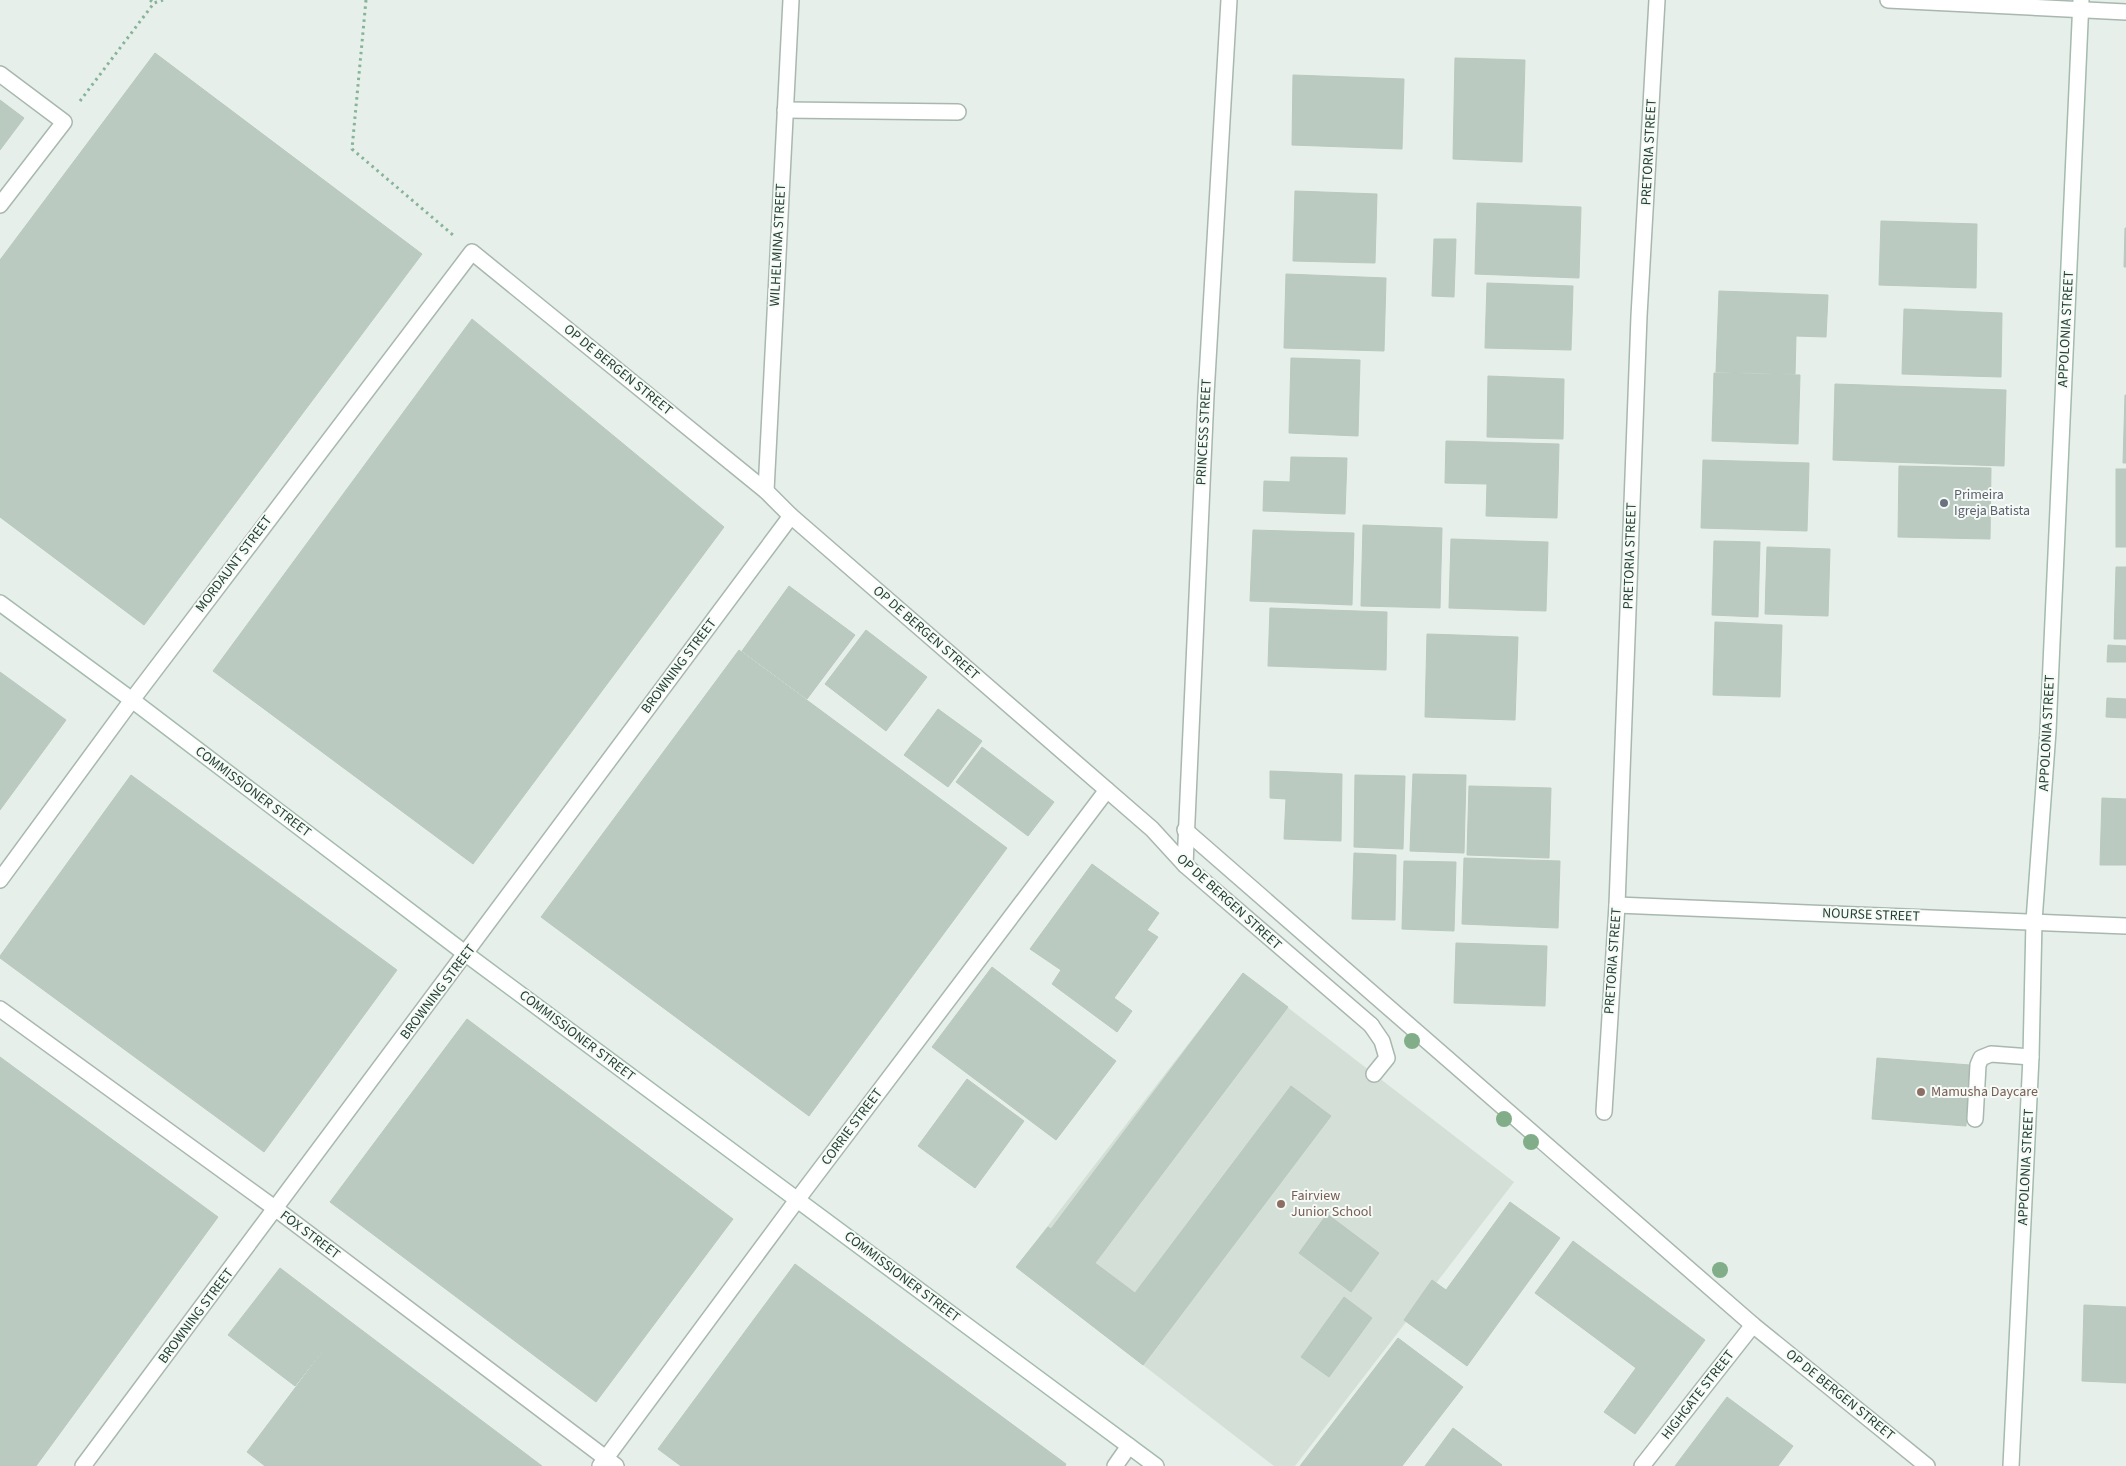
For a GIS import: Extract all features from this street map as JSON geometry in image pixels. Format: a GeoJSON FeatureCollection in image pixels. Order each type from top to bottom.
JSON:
{"type":"FeatureCollection","features":[{"type":"Feature","properties":{"kind":"street","name":"WILHELMINA STREET"},"geometry":{"type":"LineString","coordinates":[[766,491],[790,0]]}},
{"type":"Feature","properties":{"kind":"street","name":"PRINCESS STREET"},"geometry":{"type":"LineString","coordinates":[[1185,865],[1185,830],[1206,385],[1229,0]]}},
{"type":"Feature","properties":{"kind":"street","name":"PRETORIA STREET"},"geometry":{"type":"LineString","coordinates":[[1604,1112],[1617,905],[1639,316],[1657,0]]}},
{"type":"Feature","properties":{"kind":"street"},"geometry":{"type":"LineString","coordinates":[[1888,0],[2081,5],[2126,12]]}},
{"type":"Feature","properties":{"kind":"street","name":"APPOLONIA STREET"},"geometry":{"type":"LineString","coordinates":[[2011,1466],[2031,1057],[2034,921],[2048,732],[2081,5]]}},
{"type":"Feature","properties":{"kind":"street"},"geometry":{"type":"LineString","coordinates":[[0,74],[64,122],[0,205]]}},
{"type":"Feature","properties":{"kind":"street"},"geometry":{"type":"LineString","coordinates":[[785,110],[958,112]]}},
{"type":"Feature","properties":{"kind":"street","name":"OP DE BERGEN STREET"},"geometry":{"type":"LineString","coordinates":[[472,252],[766,491],[791,516],[1152,829],[1185,865],[1371,1025],[1382,1041],[1387,1058],[1374,1074]]}},
{"type":"Feature","properties":{"kind":"street","name":"MORDAUNT STREET"},"geometry":{"type":"LineString","coordinates":[[0,880],[132,700],[472,252]]}},
{"type":"Feature","properties":{"kind":"street","name":"BROWNING STREET"},"geometry":{"type":"LineString","coordinates":[[83,1466],[791,516]]}},
{"type":"Feature","properties":{"kind":"street","name":"COMMISSIONER STREET"},"geometry":{"type":"LineString","coordinates":[[0,603],[132,700],[466,954],[1156,1466]]}},
{"type":"Feature","properties":{"kind":"street","name":"CORRIE STREET"},"geometry":{"type":"LineString","coordinates":[[607,1464],[797,1200],[1107,790]]}},
{"type":"Feature","properties":{"kind":"street","name":"OP DE BERGEN STREET"},"geometry":{"type":"LineString","coordinates":[[1185,830],[1754,1325],[1927,1466]]}},
{"type":"Feature","properties":{"kind":"street","name":"NOURSE STREET"},"geometry":{"type":"LineString","coordinates":[[1617,905],[2126,926]]}},
{"type":"Feature","properties":{"kind":"street","name":"FOX STREET"},"geometry":{"type":"LineString","coordinates":[[0,1010],[276,1209],[607,1464]]}},
{"type":"Feature","properties":{"kind":"street"},"geometry":{"type":"LineString","coordinates":[[1975,1120],[1978,1065],[1981,1058],[1991,1054],[2031,1057]]}},
{"type":"Feature","properties":{"kind":"street","name":"HIGHGATE STREET"},"geometry":{"type":"LineString","coordinates":[[1642,1466],[1754,1325]]}},
{"type":"Feature","properties":{"kind":"street"},"geometry":{"type":"LineString","coordinates":[[1114,1466],[1129,1446]]}},
{"type":"Feature","properties":{"kind":"path"},"geometry":{"type":"LineString","coordinates":[[150,0],[154,4]]}},
{"type":"Feature","properties":{"kind":"path"},"geometry":{"type":"LineString","coordinates":[[64,122],[154,4],[163,0]]}},
{"type":"Feature","properties":{"kind":"path"},"geometry":{"type":"LineString","coordinates":[[366,0],[352,149],[472,252]]}},
{"type":"Feature","properties":{"kind":"shaded area","name":"Fairview Junior School"},"geometry":{"type":"Polygon","coordinates":[[[1243,973],[1514,1182],[1295,1466],[1274,1466],[1016,1267],[1243,973]]]}},
{"type":"Feature","properties":{"kind":"building"},"geometry":{"type":"Polygon","coordinates":[[[155,53],[422,254],[144,625],[0,517],[0,260],[155,53]]]}},
{"type":"Feature","properties":{"kind":"building"},"geometry":{"type":"Polygon","coordinates":[[[1455,58],[1525,60],[1522,162],[1453,159],[1455,58]]]}},
{"type":"Feature","properties":{"kind":"building"},"geometry":{"type":"Polygon","coordinates":[[[1293,75],[1404,79],[1402,149],[1292,145],[1293,75]]]}},
{"type":"Feature","properties":{"kind":"building"},"geometry":{"type":"Polygon","coordinates":[[[0,100],[24,118],[0,150],[0,100]]]}},
{"type":"Feature","properties":{"kind":"building"},"geometry":{"type":"Polygon","coordinates":[[[1295,191],[1377,194],[1375,263],[1293,261],[1295,191]]]}},
{"type":"Feature","properties":{"kind":"building"},"geometry":{"type":"Polygon","coordinates":[[[1477,203],[1581,207],[1579,278],[1475,274],[1477,203]]]}},
{"type":"Feature","properties":{"kind":"building"},"geometry":{"type":"Polygon","coordinates":[[[1881,221],[1977,224],[1976,288],[1879,285],[1881,221]]]}},
{"type":"Feature","properties":{"kind":"building"},"geometry":{"type":"Polygon","coordinates":[[[2125,228],[2126,267],[2124,267],[2125,228]]]}},
{"type":"Feature","properties":{"kind":"building"},"geometry":{"type":"Polygon","coordinates":[[[1434,239],[1456,239],[1454,297],[1432,296],[1434,239]]]}},
{"type":"Feature","properties":{"kind":"building"},"geometry":{"type":"Polygon","coordinates":[[[1286,274],[1386,278],[1384,351],[1284,348],[1286,274]]]}},
{"type":"Feature","properties":{"kind":"building"},"geometry":{"type":"Polygon","coordinates":[[[1487,283],[1573,286],[1571,350],[1485,348],[1487,283]]]}},
{"type":"Feature","properties":{"kind":"building"},"geometry":{"type":"Polygon","coordinates":[[[1719,291],[1828,295],[1826,337],[1796,336],[1795,374],[1716,372],[1719,291]]]}},
{"type":"Feature","properties":{"kind":"building"},"geometry":{"type":"Polygon","coordinates":[[[1904,309],[2002,313],[2001,377],[1902,374],[1904,309]]]}},
{"type":"Feature","properties":{"kind":"building"},"geometry":{"type":"Polygon","coordinates":[[[472,319],[724,527],[473,864],[213,671],[472,319]]]}},
{"type":"Feature","properties":{"kind":"building"},"geometry":{"type":"Polygon","coordinates":[[[1291,358],[1360,360],[1358,436],[1289,433],[1291,358]]]}},
{"type":"Feature","properties":{"kind":"building"},"geometry":{"type":"Polygon","coordinates":[[[1714,373],[1800,375],[1798,444],[1712,441],[1714,373]]]}},
{"type":"Feature","properties":{"kind":"building"},"geometry":{"type":"Polygon","coordinates":[[[1488,376],[1564,379],[1563,439],[1487,437],[1488,376]]]}},
{"type":"Feature","properties":{"kind":"building"},"geometry":{"type":"Polygon","coordinates":[[[1835,384],[2006,390],[2004,466],[1833,460],[1835,384]]]}},
{"type":"Feature","properties":{"kind":"building"},"geometry":{"type":"Polygon","coordinates":[[[2125,395],[2126,463],[2123,463],[2125,395]]]}},
{"type":"Feature","properties":{"kind":"building"},"geometry":{"type":"Polygon","coordinates":[[[1446,441],[1559,444],[1557,518],[1486,516],[1487,484],[1445,483],[1446,441]]]}},
{"type":"Feature","properties":{"kind":"building"},"geometry":{"type":"Polygon","coordinates":[[[1291,457],[1347,458],[1345,514],[1263,511],[1264,481],[1290,482],[1291,457]]]}},
{"type":"Feature","properties":{"kind":"building"},"geometry":{"type":"Polygon","coordinates":[[[1703,460],[1809,463],[1807,531],[1701,528],[1703,460]]]}},
{"type":"Feature","properties":{"kind":"building","name":"Primeira Igreja Batista"},"geometry":{"type":"Polygon","coordinates":[[[1899,466],[1991,468],[1990,539],[1898,537],[1899,466]]]}},
{"type":"Feature","properties":{"kind":"building"},"geometry":{"type":"Polygon","coordinates":[[[2116,469],[2126,469],[2126,547],[2116,547],[2116,469]]]}},
{"type":"Feature","properties":{"kind":"building"},"geometry":{"type":"Polygon","coordinates":[[[1363,525],[1442,528],[1440,608],[1361,606],[1363,525]]]}},
{"type":"Feature","properties":{"kind":"building"},"geometry":{"type":"Polygon","coordinates":[[[1253,530],[1354,533],[1352,605],[1250,601],[1253,530]]]}},
{"type":"Feature","properties":{"kind":"building"},"geometry":{"type":"Polygon","coordinates":[[[1451,539],[1548,542],[1546,611],[1449,608],[1451,539]]]}},
{"type":"Feature","properties":{"kind":"building"},"geometry":{"type":"Polygon","coordinates":[[[1714,541],[1760,542],[1758,617],[1712,615],[1714,541]]]}},
{"type":"Feature","properties":{"kind":"building"},"geometry":{"type":"Polygon","coordinates":[[[1767,547],[1830,549],[1828,616],[1765,614],[1767,547]]]}},
{"type":"Feature","properties":{"kind":"building"},"geometry":{"type":"Polygon","coordinates":[[[2116,567],[2126,567],[2126,639],[2114,639],[2116,567]]]}},
{"type":"Feature","properties":{"kind":"building"},"geometry":{"type":"Polygon","coordinates":[[[789,586],[855,635],[807,699],[742,651],[789,586]]]}},
{"type":"Feature","properties":{"kind":"building"},"geometry":{"type":"Polygon","coordinates":[[[1270,608],[1387,612],[1386,670],[1268,666],[1270,608]]]}},
{"type":"Feature","properties":{"kind":"building"},"geometry":{"type":"Polygon","coordinates":[[[1715,622],[1782,625],[1780,697],[1713,695],[1715,622]]]}},
{"type":"Feature","properties":{"kind":"building"},"geometry":{"type":"Polygon","coordinates":[[[866,630],[927,677],[886,731],[825,684],[866,630]]]}},
{"type":"Feature","properties":{"kind":"building"},"geometry":{"type":"Polygon","coordinates":[[[1427,634],[1518,637],[1515,720],[1425,717],[1427,634]]]}},
{"type":"Feature","properties":{"kind":"building"},"geometry":{"type":"Polygon","coordinates":[[[2108,645],[2126,646],[2126,662],[2107,662],[2108,645]]]}},
{"type":"Feature","properties":{"kind":"building"},"geometry":{"type":"Polygon","coordinates":[[[739,650],[1007,848],[809,1116],[541,917],[739,650]]]}},
{"type":"Feature","properties":{"kind":"building"},"geometry":{"type":"Polygon","coordinates":[[[0,672],[66,720],[0,810],[0,672]]]}},
{"type":"Feature","properties":{"kind":"building"},"geometry":{"type":"Polygon","coordinates":[[[2107,698],[2126,699],[2126,718],[2106,717],[2107,698]]]}},
{"type":"Feature","properties":{"kind":"building"},"geometry":{"type":"Polygon","coordinates":[[[938,709],[982,741],[948,787],[904,755],[938,709]]]}},
{"type":"Feature","properties":{"kind":"building"},"geometry":{"type":"Polygon","coordinates":[[[982,747],[1054,802],[1028,836],[956,782],[982,747]]]}},
{"type":"Feature","properties":{"kind":"building"},"geometry":{"type":"Polygon","coordinates":[[[1270,771],[1342,774],[1341,841],[1284,839],[1286,799],[1270,798],[1270,771]]]}},
{"type":"Feature","properties":{"kind":"building"},"geometry":{"type":"Polygon","coordinates":[[[1413,774],[1466,775],[1464,853],[1410,851],[1413,774]]]}},
{"type":"Feature","properties":{"kind":"building"},"geometry":{"type":"Polygon","coordinates":[[[131,775],[397,970],[264,1152],[0,958],[131,775]]]}},
{"type":"Feature","properties":{"kind":"building"},"geometry":{"type":"Polygon","coordinates":[[[1355,775],[1405,776],[1403,849],[1354,847],[1355,775]]]}},
{"type":"Feature","properties":{"kind":"building"},"geometry":{"type":"Polygon","coordinates":[[[1469,786],[1551,788],[1549,858],[1467,855],[1469,786]]]}},
{"type":"Feature","properties":{"kind":"building"},"geometry":{"type":"Polygon","coordinates":[[[2102,798],[2126,799],[2126,865],[2100,865],[2102,798]]]}},
{"type":"Feature","properties":{"kind":"building"},"geometry":{"type":"Polygon","coordinates":[[[1354,853],[1396,855],[1395,920],[1352,919],[1354,853]]]}},
{"type":"Feature","properties":{"kind":"building"},"geometry":{"type":"Polygon","coordinates":[[[1464,858],[1560,861],[1558,928],[1462,924],[1464,858]]]}},
{"type":"Feature","properties":{"kind":"building"},"geometry":{"type":"Polygon","coordinates":[[[1404,861],[1456,862],[1454,931],[1402,929],[1404,861]]]}},
{"type":"Feature","properties":{"kind":"building"},"geometry":{"type":"Polygon","coordinates":[[[1092,864],[1159,913],[1147,930],[1158,937],[1114,998],[1132,1011],[1117,1032],[1052,984],[1061,970],[1030,949],[1092,864]]]}},
{"type":"Feature","properties":{"kind":"building"},"geometry":{"type":"Polygon","coordinates":[[[1456,943],[1547,946],[1545,1006],[1454,1003],[1456,943]]]}},
{"type":"Feature","properties":{"kind":"building"},"geometry":{"type":"Polygon","coordinates":[[[992,967],[1116,1061],[1056,1140],[932,1047],[992,967]]]}},
{"type":"Feature","properties":{"kind":"building"},"geometry":{"type":"Polygon","coordinates":[[[1243,973],[1288,1007],[1095,1263],[1135,1293],[1291,1086],[1331,1116],[1143,1365],[1016,1267],[1048,1227],[1051,1229],[1243,973]]]}},
{"type":"Feature","properties":{"kind":"building"},"geometry":{"type":"Polygon","coordinates":[[[467,1019],[733,1219],[596,1402],[330,1202],[467,1019]]]}},
{"type":"Feature","properties":{"kind":"building"},"geometry":{"type":"Polygon","coordinates":[[[0,1057],[218,1217],[36,1466],[0,1466],[0,1057]]]}},
{"type":"Feature","properties":{"kind":"building","name":"Mamusha Daycare"},"geometry":{"type":"Polygon","coordinates":[[[1877,1058],[1970,1065],[1966,1126],[1872,1119],[1877,1058]]]}},
{"type":"Feature","properties":{"kind":"building"},"geometry":{"type":"Polygon","coordinates":[[[967,1079],[1024,1121],[975,1188],[918,1146],[967,1079]]]}},
{"type":"Feature","properties":{"kind":"building"},"geometry":{"type":"Polygon","coordinates":[[[1510,1202],[1560,1238],[1467,1366],[1404,1320],[1432,1280],[1446,1290],[1510,1202]]]}},
{"type":"Feature","properties":{"kind":"building"},"geometry":{"type":"Polygon","coordinates":[[[1327,1214],[1379,1253],[1351,1292],[1299,1253],[1327,1214]]]}},
{"type":"Feature","properties":{"kind":"building"},"geometry":{"type":"Polygon","coordinates":[[[1573,1241],[1705,1340],[1635,1434],[1604,1412],[1636,1368],[1535,1293],[1573,1241]]]}},
{"type":"Feature","properties":{"kind":"building"},"geometry":{"type":"Polygon","coordinates":[[[795,1264],[1066,1464],[1065,1466],[681,1466],[658,1449],[795,1264]]]}},
{"type":"Feature","properties":{"kind":"building"},"geometry":{"type":"Polygon","coordinates":[[[280,1268],[347,1319],[295,1386],[228,1335],[280,1268]]]}},
{"type":"Feature","properties":{"kind":"building"},"geometry":{"type":"Polygon","coordinates":[[[1344,1297],[1372,1318],[1329,1377],[1301,1357],[1344,1297]]]}},
{"type":"Feature","properties":{"kind":"building"},"geometry":{"type":"Polygon","coordinates":[[[2084,1305],[2126,1307],[2126,1383],[2082,1381],[2084,1305]]]}},
{"type":"Feature","properties":{"kind":"building"},"geometry":{"type":"Polygon","coordinates":[[[347,1319],[542,1466],[265,1466],[247,1452],[347,1319]]]}},
{"type":"Feature","properties":{"kind":"building"},"geometry":{"type":"Polygon","coordinates":[[[1398,1338],[1463,1387],[1402,1466],[1300,1466],[1398,1338]]]}},
{"type":"Feature","properties":{"kind":"building"},"geometry":{"type":"Polygon","coordinates":[[[1727,1397],[1793,1446],[1778,1466],[1675,1466],[1727,1397]]]}},
{"type":"Feature","properties":{"kind":"building"},"geometry":{"type":"Polygon","coordinates":[[[1453,1428],[1502,1465],[1425,1466],[1453,1428]]]}},
{"type":"Feature","properties":{"kind":"place","name":"Primeira Igreja Batista"},"geometry":{"type":"Point","coordinates":[1944,503]}},
{"type":"Feature","properties":{"kind":"place","name":"Mamusha Daycare"},"geometry":{"type":"Point","coordinates":[1921,1092]}},
{"type":"Feature","properties":{"kind":"place","name":"Fairview Junior School"},"geometry":{"type":"Point","coordinates":[1281,1204]}}]}
